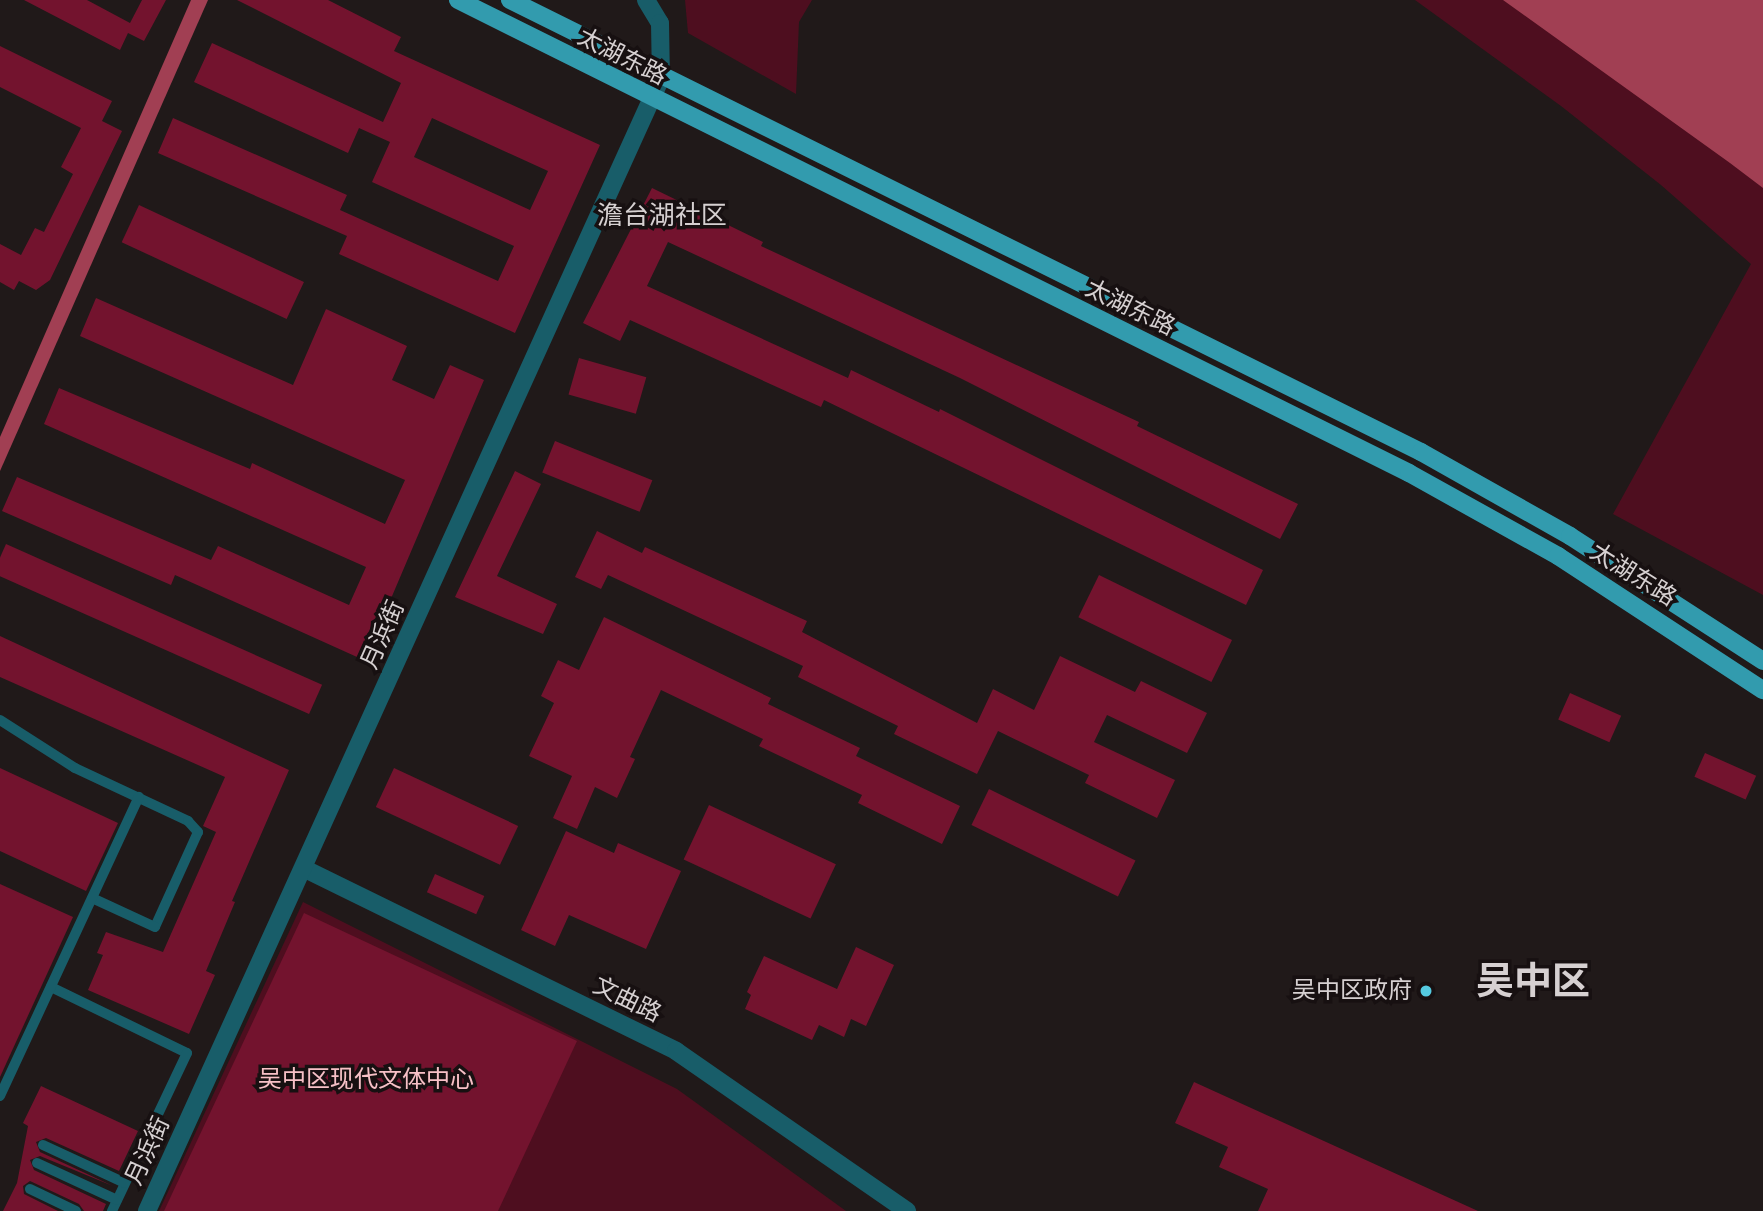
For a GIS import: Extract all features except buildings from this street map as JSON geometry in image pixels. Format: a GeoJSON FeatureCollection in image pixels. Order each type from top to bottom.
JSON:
{"type":"FeatureCollection","features":[{"type":"Feature","properties":{"kind":"main road","name":"太湖东路"},"geometry":{"type":"LineString","coordinates":[[458,0],[651,99],[1409,473],[1578,569],[1763,690]]}},
{"type":"Feature","properties":{"kind":"main road","name":"太湖东路"},"geometry":{"type":"LineString","coordinates":[[510,0],[662,78],[1421,452],[1590,548],[1763,661]]}},
{"type":"Feature","properties":{"kind":"street"},"geometry":{"type":"LineString","coordinates":[[646,0],[660,23],[662,78]]}},
{"type":"Feature","properties":{"kind":"street","name":"月浜街"},"geometry":{"type":"LineString","coordinates":[[147,1211],[305,869],[662,78]]}},
{"type":"Feature","properties":{"kind":"street","name":"文曲路"},"geometry":{"type":"LineString","coordinates":[[305,869],[676,1051],[907,1211]]}},
{"type":"Feature","properties":{"kind":"lane"},"geometry":{"type":"LineString","coordinates":[[0,720],[75,768],[188,821],[198,832],[155,927],[92,898]]}},
{"type":"Feature","properties":{"kind":"lane"},"geometry":{"type":"LineString","coordinates":[[0,1096],[139,797]]}},
{"type":"Feature","properties":{"kind":"lane"},"geometry":{"type":"LineString","coordinates":[[51,987],[187,1053],[112,1211]]}},
{"type":"Feature","properties":{"kind":"lane"},"geometry":{"type":"LineString","coordinates":[[43,1145],[125,1183]]}},
{"type":"Feature","properties":{"kind":"lane"},"geometry":{"type":"LineString","coordinates":[[37,1163],[117,1200]]}},
{"type":"Feature","properties":{"kind":"lane"},"geometry":{"type":"LineString","coordinates":[[30,1188],[76,1211]]}},
{"type":"Feature","properties":{"kind":"green space"},"geometry":{"type":"Polygon","coordinates":[[[685,0],[812,0],[799,22],[796,94],[688,33],[685,0]]]}},
{"type":"Feature","properties":{"kind":"green space"},"geometry":{"type":"Polygon","coordinates":[[[1415,0],[1633,0],[1763,86],[1763,595],[1613,514],[1751,264],[1661,185],[1561,106],[1415,0]]]}},
{"type":"Feature","properties":{"kind":"green space","name":"吴中区现代文体中心"},"geometry":{"type":"Polygon","coordinates":[[[303,902],[677,1089],[846,1211],[159,1211],[303,902]]]}},
{"type":"Feature","properties":{"kind":"shaded area"},"geometry":{"type":"Polygon","coordinates":[[[191,0],[208,0],[0,471],[0,437],[191,0]]]}},
{"type":"Feature","properties":{"kind":"shaded area"},"geometry":{"type":"Polygon","coordinates":[[[1503,0],[1763,0],[1763,188],[1730,163],[1503,0]]]}},
{"type":"Feature","properties":{"kind":"place","name":"吴中区政府"},"geometry":{"type":"Point","coordinates":[1426,991]}},
{"type":"Feature","properties":{"kind":"district","name":"澹台湖社区"},"geometry":{"type":"Point","coordinates":[662,216]}},
{"type":"Feature","properties":{"kind":"district","name":"吴中区"},"geometry":{"type":"Point","coordinates":[1533,982]}}]}
